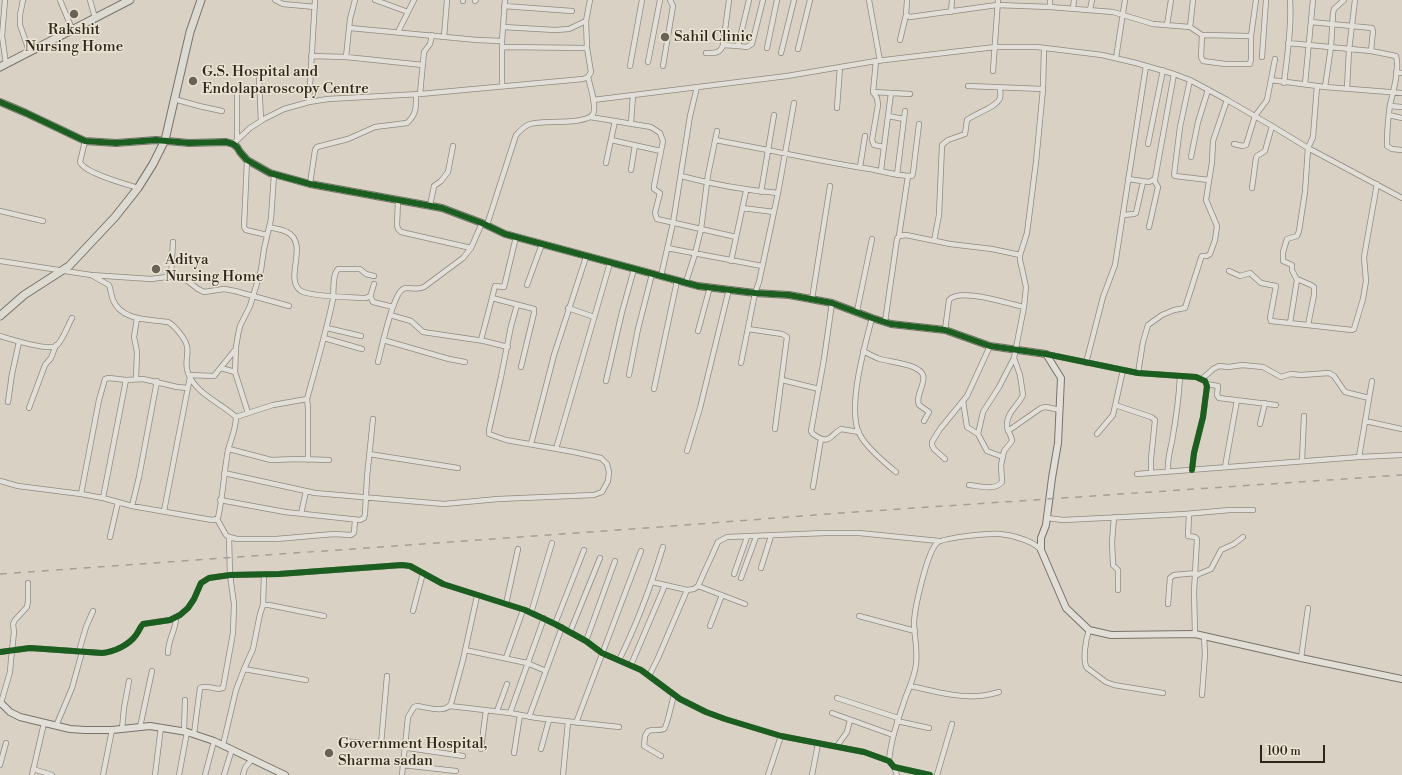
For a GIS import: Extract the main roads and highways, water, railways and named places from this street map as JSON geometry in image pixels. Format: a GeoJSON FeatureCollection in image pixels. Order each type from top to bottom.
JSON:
{"type":"FeatureCollection","features":[{"type":"Feature","properties":{"kind":"main road"},"geometry":{"type":"LineString","coordinates":[[3,65],[130,0]]}},
{"type":"Feature","properties":{"kind":"main road"},"geometry":{"type":"LineString","coordinates":[[0,316],[24,295],[69,266],[115,217],[138,188],[153,164],[165,140],[190,32],[201,0]]}},
{"type":"Feature","properties":{"kind":"railway"},"geometry":{"type":"LineString","coordinates":[[0,574],[841,513],[1402,475]]}},
{"type":"Feature","properties":{"kind":"place","name":"Rakshit Nursing Home"},"geometry":{"type":"Point","coordinates":[74,14]}},
{"type":"Feature","properties":{"kind":"place","name":"Sahil Clinic"},"geometry":{"type":"Point","coordinates":[665,37]}},
{"type":"Feature","properties":{"kind":"place","name":"G.S. Hospital and Endolaparoscopy Centre"},"geometry":{"type":"Point","coordinates":[193,81]}},
{"type":"Feature","properties":{"kind":"place","name":"Aditya Nursing Home"},"geometry":{"type":"Point","coordinates":[156,269]}},
{"type":"Feature","properties":{"kind":"place","name":"Government Hospital, Sharma sadan"},"geometry":{"type":"Point","coordinates":[329,753]}}]}
